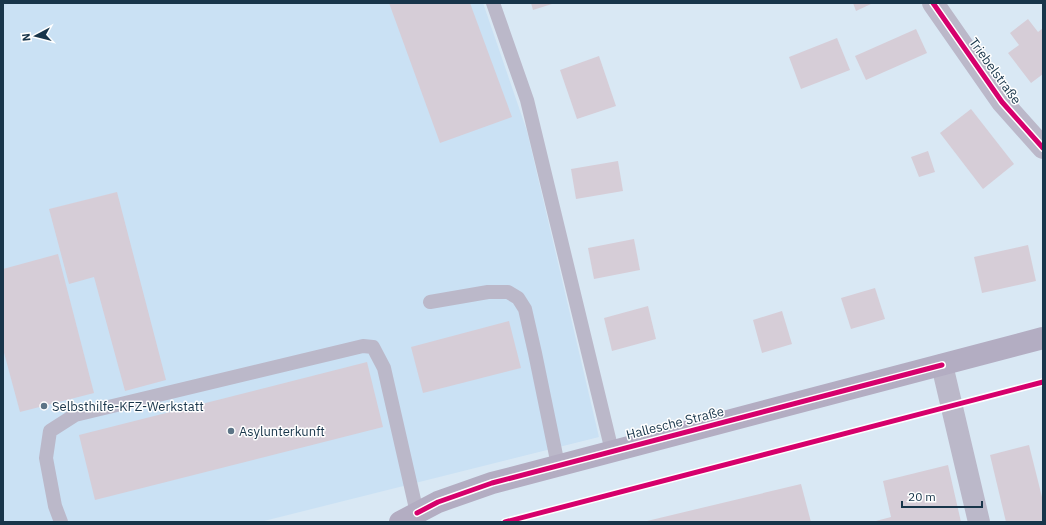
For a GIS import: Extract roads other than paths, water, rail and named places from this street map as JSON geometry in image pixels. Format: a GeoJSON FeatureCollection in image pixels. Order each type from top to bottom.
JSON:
{"type":"FeatureCollection","features":[{"type":"Feature","properties":{"kind":"main road","name":"Hallesche Straße"},"geometry":{"type":"LineString","coordinates":[[408,518],[438,502],[492,483],[1043,338]]}},
{"type":"Feature","properties":{"kind":"street","name":"Triebelstraße"},"geometry":{"type":"LineString","coordinates":[[933,3],[1002,102],[1043,148]]}},
{"type":"Feature","properties":{"kind":"street"},"geometry":{"type":"LineString","coordinates":[[942,365],[979,522]]}},
{"type":"Feature","properties":{"kind":"lane"},"geometry":{"type":"LineString","coordinates":[[494,3],[527,100],[612,451]]}},
{"type":"Feature","properties":{"kind":"lane"},"geometry":{"type":"LineString","coordinates":[[430,302],[488,292],[508,292],[518,298],[525,309],[558,465]]}},
{"type":"Feature","properties":{"kind":"lane"},"geometry":{"type":"LineString","coordinates":[[62,522],[55,506],[46,458],[50,431],[75,415],[363,346],[373,347],[384,368],[408,518]]}},
{"type":"Feature","properties":{"kind":"place","name":"Selbsthilfe-KFZ-Werkstatt"},"geometry":{"type":"Point","coordinates":[44,406]}},
{"type":"Feature","properties":{"kind":"place","name":"Asylunterkunft"},"geometry":{"type":"Point","coordinates":[231,431]}}]}
